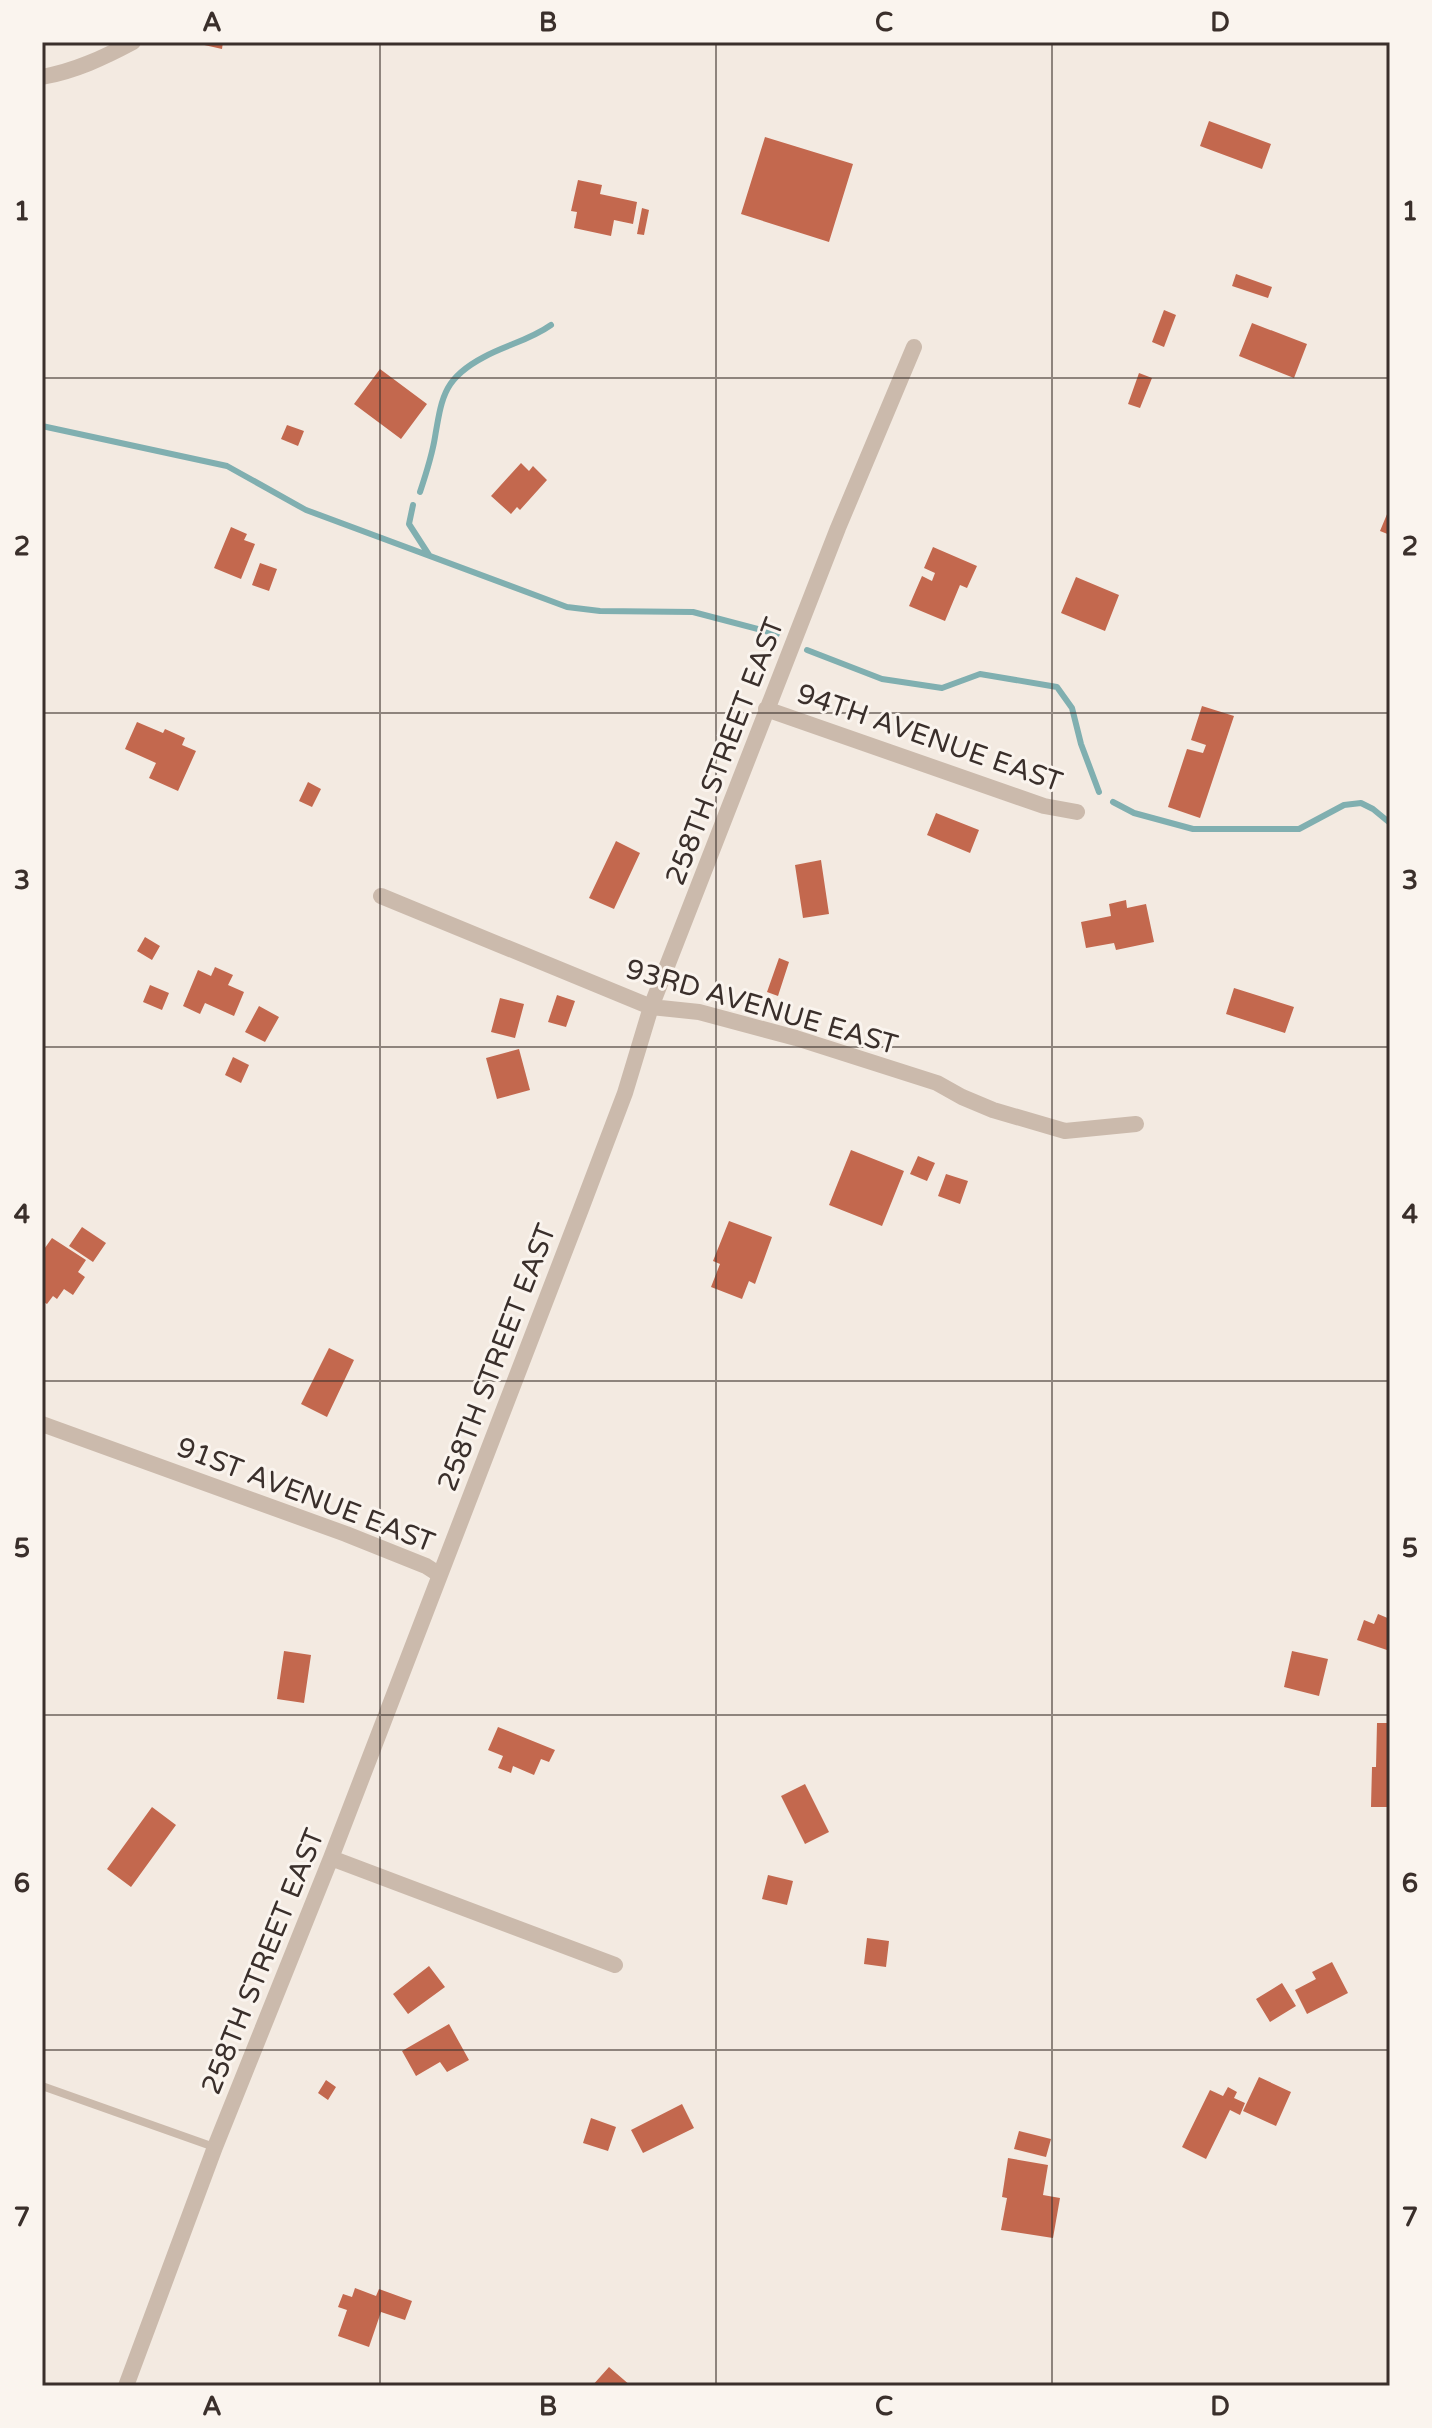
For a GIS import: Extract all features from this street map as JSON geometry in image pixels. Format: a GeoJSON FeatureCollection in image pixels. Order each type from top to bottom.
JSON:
{"type":"FeatureCollection","features":[{"type":"Feature","properties":{"kind":"street"},"geometry":{"type":"LineString","coordinates":[[42,77],[100,60],[133,42]]}},
{"type":"Feature","properties":{"kind":"street","name":"258TH STREET EAST"},"geometry":{"type":"LineString","coordinates":[[126,2386],[215,2147],[331,1858],[614,1122],[651,1007],[766,709],[914,347]]}},
{"type":"Feature","properties":{"kind":"street","name":"94TH AVENUE EAST"},"geometry":{"type":"LineString","coordinates":[[766,709],[1044,806],[1077,812]]}},
{"type":"Feature","properties":{"kind":"street","name":"93RD AVENUE EAST"},"geometry":{"type":"LineString","coordinates":[[381,896],[651,1007],[699,1012],[796,1038],[937,1083],[993,1110],[1065,1131],[1136,1124]]}},
{"type":"Feature","properties":{"kind":"street","name":"91ST AVENUE EAST"},"geometry":{"type":"LineString","coordinates":[[42,1424],[346,1534],[426,1566],[440,1575]]}},
{"type":"Feature","properties":{"kind":"street"},"geometry":{"type":"LineString","coordinates":[[331,1858],[615,1965]]}},
{"type":"Feature","properties":{"kind":"lane"},"geometry":{"type":"LineString","coordinates":[[42,2086],[215,2147]]}},
{"type":"Feature","properties":{"kind":"building"},"geometry":{"type":"Polygon","coordinates":[[[191,42],[223,42],[222,49],[191,42]]]}},
{"type":"Feature","properties":{"kind":"building"},"geometry":{"type":"Polygon","coordinates":[[[1209,121],[1271,144],[1262,169],[1200,146],[1209,121]]]}},
{"type":"Feature","properties":{"kind":"building"},"geometry":{"type":"Polygon","coordinates":[[[765,137],[853,164],[829,242],[741,214],[765,137]]]}},
{"type":"Feature","properties":{"kind":"building"},"geometry":{"type":"Polygon","coordinates":[[[578,180],[602,185],[600,194],[637,202],[633,224],[614,220],[611,236],[574,228],[577,212],[571,211],[578,180]]]}},
{"type":"Feature","properties":{"kind":"building"},"geometry":{"type":"Polygon","coordinates":[[[642,208],[649,210],[644,235],[637,234],[642,208]]]}},
{"type":"Feature","properties":{"kind":"building"},"geometry":{"type":"Polygon","coordinates":[[[1236,274],[1272,287],[1268,298],[1232,286],[1236,274]]]}},
{"type":"Feature","properties":{"kind":"building"},"geometry":{"type":"Polygon","coordinates":[[[1164,310],[1176,315],[1164,347],[1152,342],[1164,310]]]}},
{"type":"Feature","properties":{"kind":"building"},"geometry":{"type":"Polygon","coordinates":[[[1252,323],[1307,344],[1294,378],[1239,356],[1252,323]]]}},
{"type":"Feature","properties":{"kind":"building"},"geometry":{"type":"Polygon","coordinates":[[[380,369],[427,404],[401,439],[354,404],[380,369]]]}},
{"type":"Feature","properties":{"kind":"building"},"geometry":{"type":"Polygon","coordinates":[[[1139,373],[1152,378],[1140,408],[1128,404],[1139,373]]]}},
{"type":"Feature","properties":{"kind":"building"},"geometry":{"type":"Polygon","coordinates":[[[287,425],[304,431],[298,446],[281,439],[287,425]]]}},
{"type":"Feature","properties":{"kind":"building"},"geometry":{"type":"Polygon","coordinates":[[[521,463],[529,471],[533,466],[547,480],[520,510],[517,507],[511,514],[491,496],[521,463]]]}},
{"type":"Feature","properties":{"kind":"building"},"geometry":{"type":"Polygon","coordinates":[[[1390,507],[1390,535],[1380,531],[1390,507]]]}},
{"type":"Feature","properties":{"kind":"building"},"geometry":{"type":"Polygon","coordinates":[[[231,527],[247,534],[244,540],[255,544],[241,579],[214,568],[231,527]]]}},
{"type":"Feature","properties":{"kind":"building"},"geometry":{"type":"Polygon","coordinates":[[[933,547],[977,566],[967,588],[960,585],[945,621],[909,606],[922,576],[932,581],[935,573],[924,568],[933,547]]]}},
{"type":"Feature","properties":{"kind":"building"},"geometry":{"type":"Polygon","coordinates":[[[260,563],[277,569],[269,591],[252,585],[260,563]]]}},
{"type":"Feature","properties":{"kind":"building"},"geometry":{"type":"Polygon","coordinates":[[[1076,577],[1119,595],[1105,631],[1061,613],[1076,577]]]}},
{"type":"Feature","properties":{"kind":"building"},"geometry":{"type":"Polygon","coordinates":[[[1202,706],[1234,716],[1200,818],[1168,807],[1187,749],[1203,753],[1206,745],[1191,740],[1202,706]]]}},
{"type":"Feature","properties":{"kind":"building"},"geometry":{"type":"Polygon","coordinates":[[[137,722],[185,738],[182,745],[196,751],[178,791],[149,778],[156,763],[125,749],[137,722]]]}},
{"type":"Feature","properties":{"kind":"building"},"geometry":{"type":"Polygon","coordinates":[[[308,782],[321,789],[312,807],[299,801],[308,782]]]}},
{"type":"Feature","properties":{"kind":"building"},"geometry":{"type":"Polygon","coordinates":[[[936,813],[979,830],[970,853],[927,835],[936,813]]]}},
{"type":"Feature","properties":{"kind":"building"},"geometry":{"type":"Polygon","coordinates":[[[616,841],[640,853],[614,909],[589,898],[616,841]]]}},
{"type":"Feature","properties":{"kind":"building"},"geometry":{"type":"Polygon","coordinates":[[[821,860],[829,914],[803,918],[795,865],[821,860]]]}},
{"type":"Feature","properties":{"kind":"building"},"geometry":{"type":"Polygon","coordinates":[[[1126,900],[1127,908],[1146,904],[1154,942],[1116,950],[1114,943],[1086,948],[1081,922],[1111,916],[1109,904],[1126,900]]]}},
{"type":"Feature","properties":{"kind":"building"},"geometry":{"type":"Polygon","coordinates":[[[145,937],[160,946],[152,960],[137,951],[145,937]]]}},
{"type":"Feature","properties":{"kind":"building"},"geometry":{"type":"Polygon","coordinates":[[[779,958],[789,962],[778,996],[767,992],[779,958]]]}},
{"type":"Feature","properties":{"kind":"building"},"geometry":{"type":"Polygon","coordinates":[[[215,967],[233,975],[228,985],[244,992],[234,1016],[205,1003],[200,1014],[183,1006],[198,970],[211,976],[215,967]]]}},
{"type":"Feature","properties":{"kind":"building"},"geometry":{"type":"Polygon","coordinates":[[[150,985],[169,993],[162,1010],[143,1002],[150,985]]]}},
{"type":"Feature","properties":{"kind":"building"},"geometry":{"type":"Polygon","coordinates":[[[1234,988],[1294,1007],[1285,1033],[1226,1014],[1234,988]]]}},
{"type":"Feature","properties":{"kind":"building"},"geometry":{"type":"Polygon","coordinates":[[[557,995],[575,1001],[566,1027],[548,1022],[557,995]]]}},
{"type":"Feature","properties":{"kind":"building"},"geometry":{"type":"Polygon","coordinates":[[[500,998],[524,1004],[515,1038],[491,1032],[500,998]]]}},
{"type":"Feature","properties":{"kind":"building"},"geometry":{"type":"Polygon","coordinates":[[[259,1006],[279,1017],[265,1042],[245,1032],[259,1006]]]}},
{"type":"Feature","properties":{"kind":"building"},"geometry":{"type":"Polygon","coordinates":[[[519,1049],[530,1090],[497,1099],[486,1058],[519,1049]]]}},
{"type":"Feature","properties":{"kind":"building"},"geometry":{"type":"Polygon","coordinates":[[[233,1057],[249,1065],[241,1083],[225,1075],[233,1057]]]}},
{"type":"Feature","properties":{"kind":"building"},"geometry":{"type":"Polygon","coordinates":[[[851,1150],[904,1171],[882,1226],[829,1205],[851,1150]]]}},
{"type":"Feature","properties":{"kind":"building"},"geometry":{"type":"Polygon","coordinates":[[[918,1156],[935,1163],[927,1181],[910,1174],[918,1156]]]}},
{"type":"Feature","properties":{"kind":"building"},"geometry":{"type":"Polygon","coordinates":[[[946,1174],[968,1181],[960,1204],[938,1196],[946,1174]]]}},
{"type":"Feature","properties":{"kind":"building"},"geometry":{"type":"Polygon","coordinates":[[[729,1221],[772,1237],[755,1284],[749,1281],[742,1299],[711,1287],[720,1264],[713,1261],[729,1221]]]}},
{"type":"Feature","properties":{"kind":"building"},"geometry":{"type":"Polygon","coordinates":[[[82,1227],[106,1243],[93,1262],[69,1246],[82,1227]]]}},
{"type":"Feature","properties":{"kind":"building"},"geometry":{"type":"Polygon","coordinates":[[[52,1238],[86,1260],[78,1272],[85,1277],[73,1295],[64,1289],[57,1299],[53,1296],[47,1304],[42,1301],[42,1252],[52,1238]]]}},
{"type":"Feature","properties":{"kind":"building"},"geometry":{"type":"Polygon","coordinates":[[[329,1348],[354,1360],[327,1417],[301,1404],[329,1348]]]}},
{"type":"Feature","properties":{"kind":"building"},"geometry":{"type":"Polygon","coordinates":[[[1378,1614],[1390,1619],[1390,1651],[1357,1640],[1364,1620],[1374,1624],[1378,1614]]]}},
{"type":"Feature","properties":{"kind":"building"},"geometry":{"type":"Polygon","coordinates":[[[284,1651],[311,1655],[304,1703],[277,1699],[284,1651]]]}},
{"type":"Feature","properties":{"kind":"building"},"geometry":{"type":"Polygon","coordinates":[[[1292,1651],[1328,1659],[1319,1696],[1284,1687],[1292,1651]]]}},
{"type":"Feature","properties":{"kind":"building"},"geometry":{"type":"Polygon","coordinates":[[[1377,1723],[1390,1723],[1390,1807],[1371,1807],[1377,1723]]]}},
{"type":"Feature","properties":{"kind":"building"},"geometry":{"type":"Polygon","coordinates":[[[498,1727],[555,1750],[549,1762],[541,1759],[534,1775],[513,1766],[511,1773],[498,1768],[503,1756],[488,1750],[498,1727]]]}},
{"type":"Feature","properties":{"kind":"building"},"geometry":{"type":"Polygon","coordinates":[[[805,1784],[829,1832],[805,1844],[781,1796],[805,1784]]]}},
{"type":"Feature","properties":{"kind":"building"},"geometry":{"type":"Polygon","coordinates":[[[152,1807],[176,1825],[131,1887],[107,1869],[152,1807]]]}},
{"type":"Feature","properties":{"kind":"building"},"geometry":{"type":"Polygon","coordinates":[[[768,1875],[793,1881],[787,1905],[762,1899],[768,1875]]]}},
{"type":"Feature","properties":{"kind":"building"},"geometry":{"type":"Polygon","coordinates":[[[867,1938],[889,1941],[886,1967],[864,1964],[867,1938]]]}},
{"type":"Feature","properties":{"kind":"building"},"geometry":{"type":"Polygon","coordinates":[[[1332,1962],[1348,1993],[1307,2014],[1295,1990],[1316,1979],[1312,1972],[1332,1962]]]}},
{"type":"Feature","properties":{"kind":"building"},"geometry":{"type":"Polygon","coordinates":[[[429,1966],[445,1987],[408,2014],[393,1994],[429,1966]]]}},
{"type":"Feature","properties":{"kind":"building"},"geometry":{"type":"Polygon","coordinates":[[[1282,1983],[1296,2006],[1270,2022],[1256,1999],[1282,1983]]]}},
{"type":"Feature","properties":{"kind":"building"},"geometry":{"type":"Polygon","coordinates":[[[449,2024],[469,2060],[447,2072],[440,2062],[416,2076],[402,2051],[449,2024]]]}},
{"type":"Feature","properties":{"kind":"building"},"geometry":{"type":"Polygon","coordinates":[[[1259,2077],[1291,2092],[1276,2126],[1243,2111],[1259,2077]]]}},
{"type":"Feature","properties":{"kind":"building"},"geometry":{"type":"Polygon","coordinates":[[[326,2080],[336,2087],[328,2100],[318,2093],[326,2080]]]}},
{"type":"Feature","properties":{"kind":"building"},"geometry":{"type":"Polygon","coordinates":[[[1228,2087],[1237,2092],[1234,2098],[1245,2103],[1240,2115],[1230,2110],[1206,2159],[1182,2147],[1210,2090],[1223,2096],[1228,2087]]]}},
{"type":"Feature","properties":{"kind":"building"},"geometry":{"type":"Polygon","coordinates":[[[682,2104],[694,2128],[643,2153],[631,2130],[682,2104]]]}},
{"type":"Feature","properties":{"kind":"building"},"geometry":{"type":"Polygon","coordinates":[[[591,2118],[616,2127],[608,2151],[583,2143],[591,2118]]]}},
{"type":"Feature","properties":{"kind":"building"},"geometry":{"type":"Polygon","coordinates":[[[1019,2131],[1051,2139],[1046,2157],[1014,2149],[1019,2131]]]}},
{"type":"Feature","properties":{"kind":"building"},"geometry":{"type":"Polygon","coordinates":[[[1008,2158],[1048,2165],[1043,2195],[1060,2198],[1053,2238],[1001,2230],[1007,2198],[1002,2197],[1008,2158]]]}},
{"type":"Feature","properties":{"kind":"building"},"geometry":{"type":"Polygon","coordinates":[[[355,2288],[376,2296],[379,2289],[412,2301],[405,2320],[381,2312],[369,2347],[338,2336],[347,2310],[338,2307],[343,2294],[352,2297],[355,2288]]]}},
{"type":"Feature","properties":{"kind":"building"},"geometry":{"type":"Polygon","coordinates":[[[609,2367],[631,2386],[592,2386],[609,2367]]]}},
{"type":"Feature","properties":{"kind":"waterway"},"geometry":{"type":"LineString","coordinates":[[420,492],[431,458],[443,399],[453,381],[484,357],[551,325]]}},
{"type":"Feature","properties":{"kind":"waterway"},"geometry":{"type":"LineString","coordinates":[[42,426],[227,466],[306,510],[567,607],[600,611],[693,612],[777,634]]}},
{"type":"Feature","properties":{"kind":"waterway"},"geometry":{"type":"LineString","coordinates":[[413,505],[409,524],[429,555]]}},
{"type":"Feature","properties":{"kind":"waterway"},"geometry":{"type":"LineString","coordinates":[[807,650],[882,679],[942,688],[980,674],[1057,687],[1072,708],[1081,744],[1099,792]]}},
{"type":"Feature","properties":{"kind":"waterway"},"geometry":{"type":"LineString","coordinates":[[1113,802],[1134,813],[1193,829],[1299,829],[1344,805],[1361,803],[1390,823]]}}]}
